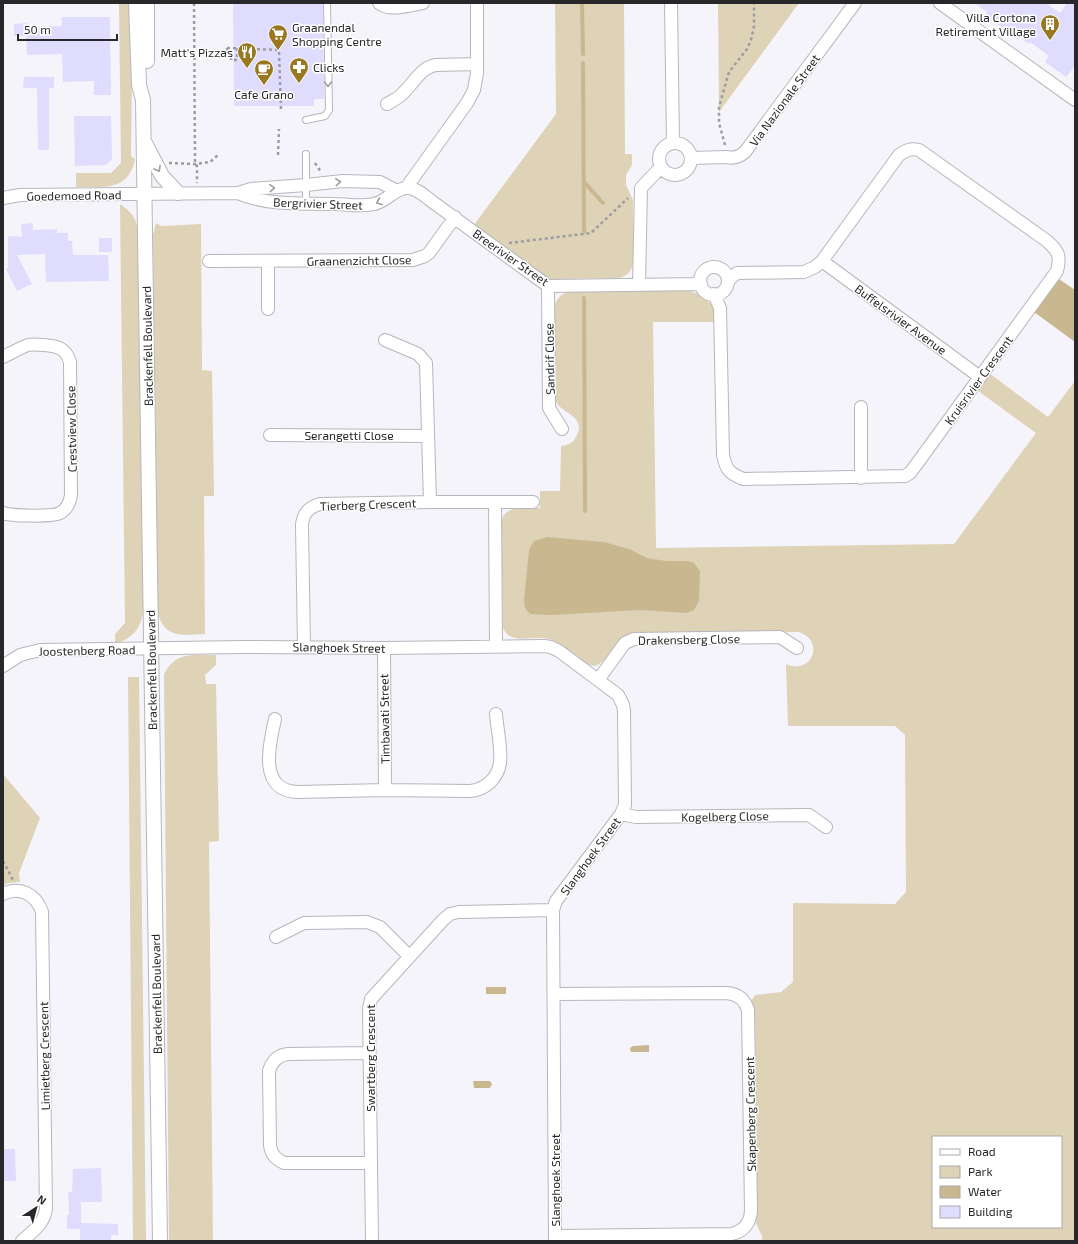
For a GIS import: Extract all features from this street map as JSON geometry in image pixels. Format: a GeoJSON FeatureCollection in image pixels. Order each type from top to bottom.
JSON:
{"type":"FeatureCollection","features":[{"type":"Feature","properties":{"kind":"street","name":"Brackenfell Boulevard"},"geometry":{"type":"LineString","coordinates":[[136,3],[139,85],[143,100],[144,141],[150,649],[160,1241]]}},
{"type":"Feature","properties":{"kind":"street","name":"Brackenfell Boulevard"},"geometry":{"type":"LineString","coordinates":[[143,100],[147,87],[146,3]]}},
{"type":"Feature","properties":{"kind":"street"},"geometry":{"type":"LineString","coordinates":[[379,3],[391,8],[423,3]]}},
{"type":"Feature","properties":{"kind":"street"},"geometry":{"type":"LineString","coordinates":[[401,190],[471,97],[476,82],[477,3]]}},
{"type":"Feature","properties":{"kind":"street"},"geometry":{"type":"LineString","coordinates":[[672,3],[673,143]]}},
{"type":"Feature","properties":{"kind":"street","name":"Via Nazionale Street"},"geometry":{"type":"LineString","coordinates":[[691,158],[736,158],[745,152],[855,3]]}},
{"type":"Feature","properties":{"kind":"street"},"geometry":{"type":"LineString","coordinates":[[940,3],[1075,100]]}},
{"type":"Feature","properties":{"kind":"street"},"geometry":{"type":"LineString","coordinates":[[387,104],[402,94],[429,67],[436,65],[477,64]]}},
{"type":"Feature","properties":{"kind":"street"},"geometry":{"type":"LineString","coordinates":[[144,141],[162,176],[178,193]]}},
{"type":"Feature","properties":{"kind":"street"},"geometry":{"type":"LineString","coordinates":[[673,143],[683,145],[687,148],[691,158],[691,164],[688,169],[674,175],[668,174],[661,167],[659,156],[660,151],[668,144],[673,143]]}},
{"type":"Feature","properties":{"kind":"street","name":"Kruisrivier Crescent"},"geometry":{"type":"LineString","coordinates":[[714,294],[720,308],[723,455],[725,465],[728,470],[735,476],[743,479],[905,476],[910,473],[1057,271],[1060,262],[1058,254],[1047,241],[919,150],[912,148],[905,150],[899,155],[822,261]]}},
{"type":"Feature","properties":{"kind":"street"},"geometry":{"type":"LineString","coordinates":[[639,285],[641,188],[661,167]]}},
{"type":"Feature","properties":{"kind":"street","name":"Bergrivier Street"},"geometry":{"type":"LineString","coordinates":[[145,194],[238,193],[251,189],[342,181],[380,182],[401,190]]}},
{"type":"Feature","properties":{"kind":"street","name":"Breerivier Street"},"geometry":{"type":"LineString","coordinates":[[401,190],[410,188],[418,191],[548,286],[701,284]]}},
{"type":"Feature","properties":{"kind":"street","name":"Bergrivier Street"},"geometry":{"type":"LineString","coordinates":[[238,193],[262,201],[374,204],[401,190]]}},
{"type":"Feature","properties":{"kind":"street","name":"Goedemoed Road"},"geometry":{"type":"LineString","coordinates":[[3,198],[20,195],[145,194]]}},
{"type":"Feature","properties":{"kind":"street","name":"Graanenzicht Close"},"geometry":{"type":"LineString","coordinates":[[209,261],[419,259],[429,253],[455,217]]}},
{"type":"Feature","properties":{"kind":"street"},"geometry":{"type":"LineString","coordinates":[[268,261],[268,309]]}},
{"type":"Feature","properties":{"kind":"street"},"geometry":{"type":"LineString","coordinates":[[728,280],[724,272],[717,267],[708,268],[701,275],[701,284],[706,292],[714,294],[722,292],[728,280],[737,273],[804,272],[815,267],[822,261]]}},
{"type":"Feature","properties":{"kind":"street","name":"Buffelsrivier Avenue"},"geometry":{"type":"LineString","coordinates":[[822,261],[980,377]]}},
{"type":"Feature","properties":{"kind":"street","name":"Sandrif Close"},"geometry":{"type":"LineString","coordinates":[[548,286],[549,408],[562,429]]}},
{"type":"Feature","properties":{"kind":"street"},"geometry":{"type":"LineString","coordinates":[[385,340],[418,354],[426,363],[430,502]]}},
{"type":"Feature","properties":{"kind":"street","name":"Crestview Close"},"geometry":{"type":"LineString","coordinates":[[3,357],[23,347],[35,344],[59,347],[68,357],[70,362],[72,494],[65,509],[54,515],[14,515],[3,513]]}},
{"type":"Feature","properties":{"kind":"street"},"geometry":{"type":"LineString","coordinates":[[861,407],[861,478]]}},
{"type":"Feature","properties":{"kind":"street","name":"Serangetti Close"},"geometry":{"type":"LineString","coordinates":[[270,435],[428,436]]}},
{"type":"Feature","properties":{"kind":"street"},"geometry":{"type":"LineString","coordinates":[[495,502],[496,646]]}},
{"type":"Feature","properties":{"kind":"street","name":"Tierberg Crescent"},"geometry":{"type":"LineString","coordinates":[[304,647],[302,525],[304,515],[311,508],[320,504],[533,502]]}},
{"type":"Feature","properties":{"kind":"street","name":"Drakensberg Close"},"geometry":{"type":"LineString","coordinates":[[598,680],[625,643],[634,640],[780,637],[797,648]]}},
{"type":"Feature","properties":{"kind":"street","name":"Slanghoek Street"},"geometry":{"type":"LineString","coordinates":[[150,649],[242,647],[384,648],[544,646],[551,647],[618,695],[623,705],[625,800],[621,814],[556,901],[553,910],[555,1238]]}},
{"type":"Feature","properties":{"kind":"street","name":"Timbavati Street"},"geometry":{"type":"LineString","coordinates":[[384,648],[385,790]]}},
{"type":"Feature","properties":{"kind":"street","name":"Joostenberg Road"},"geometry":{"type":"LineString","coordinates":[[3,666],[10,660],[20,655],[40,650],[150,649]]}},
{"type":"Feature","properties":{"kind":"street"},"geometry":{"type":"LineString","coordinates":[[275,719],[270,740],[269,771],[274,782],[278,786],[290,792],[385,790],[470,791],[480,789],[485,786],[490,782],[497,771],[500,762],[496,714]]}},
{"type":"Feature","properties":{"kind":"street","name":"Kogelberg Close"},"geometry":{"type":"LineString","coordinates":[[621,814],[636,817],[809,815],[826,827]]}},
{"type":"Feature","properties":{"kind":"street","name":"Limietberg Crescent"},"geometry":{"type":"LineString","coordinates":[[8,892],[26,892],[36,900],[42,912],[46,1209],[40,1226],[22,1241]]}},
{"type":"Feature","properties":{"kind":"street","name":"Swartberg Crescent"},"geometry":{"type":"LineString","coordinates":[[372,1241],[369,1053],[369,1008],[371,999],[443,920],[455,913],[553,910]]}},
{"type":"Feature","properties":{"kind":"street"},"geometry":{"type":"LineString","coordinates":[[276,937],[304,922],[367,922],[380,927],[409,956]]}},
{"type":"Feature","properties":{"kind":"street","name":"Skapenberg Crescent"},"geometry":{"type":"LineString","coordinates":[[554,994],[727,993],[736,995],[744,1001],[748,1010],[751,1209],[751,1215],[746,1226],[732,1234],[555,1238]]}},
{"type":"Feature","properties":{"kind":"street"},"geometry":{"type":"LineString","coordinates":[[369,1053],[288,1054],[280,1056],[272,1062],[269,1071],[270,1150],[275,1158],[284,1163],[371,1163]]}},
{"type":"Feature","properties":{"kind":"lane"},"geometry":{"type":"LineString","coordinates":[[306,120],[325,116],[329,110],[328,3]]}},
{"type":"Feature","properties":{"kind":"lane"},"geometry":{"type":"LineString","coordinates":[[306,154],[306,203]]}},
{"type":"Feature","properties":{"kind":"path"},"geometry":{"type":"LineString","coordinates":[[194,3],[195,164],[197,166],[197,193]]}},
{"type":"Feature","properties":{"kind":"path"},"geometry":{"type":"LineString","coordinates":[[727,157],[719,123],[720,107],[729,72],[748,49],[751,40],[754,26],[754,3]]}},
{"type":"Feature","properties":{"kind":"path"},"geometry":{"type":"LineString","coordinates":[[237,48],[237,60],[231,60],[231,51],[227,50],[227,48],[237,48],[279,50],[280,110]]}},
{"type":"Feature","properties":{"kind":"path"},"geometry":{"type":"LineString","coordinates":[[278,155],[279,129]]}},
{"type":"Feature","properties":{"kind":"path"},"geometry":{"type":"LineString","coordinates":[[306,154],[317,164],[321,171],[322,183]]}},
{"type":"Feature","properties":{"kind":"path"},"geometry":{"type":"LineString","coordinates":[[155,163],[195,164],[210,162],[218,155]]}},
{"type":"Feature","properties":{"kind":"path"},"geometry":{"type":"LineString","coordinates":[[493,246],[591,233],[641,188]]}},
{"type":"Feature","properties":{"kind":"path"},"geometry":{"type":"LineString","coordinates":[[3,861],[14,882],[8,892]]}},
{"type":"Feature","properties":{"kind":"green space"},"geometry":{"type":"Polygon","coordinates":[[[119,3],[131,3],[131,156],[135,159],[132,170],[121,182],[105,187],[76,187],[76,173],[111,173],[121,163],[119,3]]]}},
{"type":"Feature","properties":{"kind":"green space"},"geometry":{"type":"Polygon","coordinates":[[[555,3],[624,3],[625,154],[632,154],[632,165],[626,175],[626,185],[633,200],[633,264],[628,273],[619,278],[551,279],[474,225],[556,114],[555,3]]]}},
{"type":"Feature","properties":{"kind":"green space"},"geometry":{"type":"Polygon","coordinates":[[[718,3],[799,3],[719,112],[718,3]]]}},
{"type":"Feature","properties":{"kind":"green space"},"geometry":{"type":"Polygon","coordinates":[[[120,204],[133,216],[138,232],[143,610],[141,622],[135,632],[121,642],[115,644],[115,634],[125,623],[120,204]]]}},
{"type":"Feature","properties":{"kind":"green space"},"geometry":{"type":"Polygon","coordinates":[[[156,223],[161,226],[201,224],[202,370],[212,371],[214,496],[204,496],[205,634],[176,634],[165,627],[158,613],[153,235],[156,223]]]}},
{"type":"Feature","properties":{"kind":"green space"},"geometry":{"type":"Polygon","coordinates":[[[573,291],[690,291],[697,293],[707,300],[714,310],[715,322],[653,322],[656,548],[954,544],[1036,433],[977,390],[989,373],[1048,417],[1075,381],[1075,1241],[762,1241],[762,1236],[755,1221],[757,1215],[755,1013],[751,1001],[755,995],[781,992],[793,982],[793,903],[895,904],[906,892],[905,735],[895,726],[788,726],[786,664],[795,666],[808,662],[812,656],[813,649],[812,642],[807,636],[799,632],[633,633],[621,639],[605,659],[595,666],[583,662],[561,645],[549,639],[523,639],[511,637],[503,628],[501,520],[508,511],[513,509],[540,508],[540,491],[560,491],[561,446],[572,442],[579,430],[576,419],[562,409],[555,400],[554,309],[560,296],[573,291]]]}},
{"type":"Feature","properties":{"kind":"green space"},"geometry":{"type":"Polygon","coordinates":[[[193,655],[216,655],[216,665],[205,675],[206,684],[216,684],[219,841],[209,842],[213,1241],[169,1241],[164,674],[174,661],[180,658],[193,655]]]}},
{"type":"Feature","properties":{"kind":"green space"},"geometry":{"type":"Polygon","coordinates":[[[128,677],[139,677],[146,1241],[133,1241],[128,677]]]}},
{"type":"Feature","properties":{"kind":"green space"},"geometry":{"type":"Polygon","coordinates":[[[3,774],[40,818],[19,873],[20,882],[8,883],[3,886],[3,774]]]}},
{"type":"Feature","properties":{"kind":"water"},"geometry":{"type":"Polygon","coordinates":[[[1059,279],[1075,290],[1075,342],[1034,312],[1059,279]]]}},
{"type":"Feature","properties":{"kind":"water"},"geometry":{"type":"Polygon","coordinates":[[[547,537],[604,542],[629,549],[647,558],[666,561],[688,561],[694,563],[700,571],[699,601],[694,610],[687,613],[640,610],[552,615],[530,614],[525,608],[524,600],[529,550],[534,541],[547,537]]]}},
{"type":"Feature","properties":{"kind":"water"},"geometry":{"type":"Polygon","coordinates":[[[486,987],[506,987],[506,994],[486,994],[486,987]]]}},
{"type":"Feature","properties":{"kind":"water"},"geometry":{"type":"Polygon","coordinates":[[[649,1045],[649,1052],[631,1052],[630,1048],[633,1046],[649,1045]]]}},
{"type":"Feature","properties":{"kind":"water"},"geometry":{"type":"Polygon","coordinates":[[[473,1081],[490,1081],[492,1084],[490,1088],[474,1088],[473,1081]]]}},
{"type":"Feature","properties":{"kind":"building","name":"Graanendal Shopping Centre"},"geometry":{"type":"Polygon","coordinates":[[[233,3],[323,3],[324,99],[314,99],[314,106],[234,106],[233,3]]]}},
{"type":"Feature","properties":{"kind":"building","name":"Villa Cortona Retirement Village"},"geometry":{"type":"Polygon","coordinates":[[[974,3],[1046,3],[1060,13],[1067,3],[1075,3],[1075,66],[1066,77],[1045,62],[1049,56],[1030,42],[1029,44],[1019,37],[1017,39],[985,15],[987,12],[974,3]]]}},
{"type":"Feature","properties":{"kind":"building"},"geometry":{"type":"Polygon","coordinates":[[[62,17],[110,17],[111,95],[94,95],[94,81],[63,82],[62,54],[27,55],[26,36],[14,36],[14,24],[27,23],[27,27],[62,26],[62,17]]]}},
{"type":"Feature","properties":{"kind":"building"},"geometry":{"type":"Polygon","coordinates":[[[24,77],[54,77],[54,88],[49,88],[49,150],[38,150],[37,88],[23,88],[24,77]]]}},
{"type":"Feature","properties":{"kind":"building"},"geometry":{"type":"Polygon","coordinates":[[[74,116],[111,116],[112,159],[106,165],[75,166],[74,116]]]}},
{"type":"Feature","properties":{"kind":"building"},"geometry":{"type":"Polygon","coordinates":[[[33,223],[33,230],[57,229],[57,233],[68,233],[68,241],[72,241],[73,255],[108,255],[109,281],[46,282],[45,254],[17,255],[32,284],[17,291],[6,269],[8,268],[8,236],[22,237],[21,224],[33,223]]]}},
{"type":"Feature","properties":{"kind":"building"},"geometry":{"type":"Polygon","coordinates":[[[99,238],[112,238],[112,252],[99,252],[99,238]]]}},
{"type":"Feature","properties":{"kind":"building"},"geometry":{"type":"Polygon","coordinates":[[[3,1149],[15,1149],[16,1181],[3,1181],[3,1149]]]}},
{"type":"Feature","properties":{"kind":"building"},"geometry":{"type":"Polygon","coordinates":[[[101,1168],[102,1202],[81,1202],[81,1223],[118,1224],[118,1235],[111,1235],[111,1241],[80,1241],[80,1229],[67,1229],[67,1215],[69,1215],[68,1192],[72,1192],[73,1169],[101,1168]]]}},
{"type":"Feature","properties":{"kind":"waterway"},"geometry":{"type":"LineString","coordinates":[[582,3],[583,54]]}},
{"type":"Feature","properties":{"kind":"waterway"},"geometry":{"type":"LineString","coordinates":[[583,63],[584,232]]}},
{"type":"Feature","properties":{"kind":"waterway"},"geometry":{"type":"LineString","coordinates":[[584,182],[603,203]]}},
{"type":"Feature","properties":{"kind":"waterway"},"geometry":{"type":"LineString","coordinates":[[584,298],[585,511]]}},
{"type":"Feature","properties":{"kind":"place","name":"Villa Cortona Retirement Village"},"geometry":{"type":"Point","coordinates":[1050,41]}},
{"type":"Feature","properties":{"kind":"place","name":"Graanendal Shopping Centre"},"geometry":{"type":"Point","coordinates":[278,51]}},
{"type":"Feature","properties":{"kind":"place","name":"Matt's Pizzas"},"geometry":{"type":"Point","coordinates":[247,69]}},
{"type":"Feature","properties":{"kind":"place","name":"Clicks"},"geometry":{"type":"Point","coordinates":[299,84]}},
{"type":"Feature","properties":{"kind":"place","name":"Cafe Grano"},"geometry":{"type":"Point","coordinates":[264,86]}}]}
